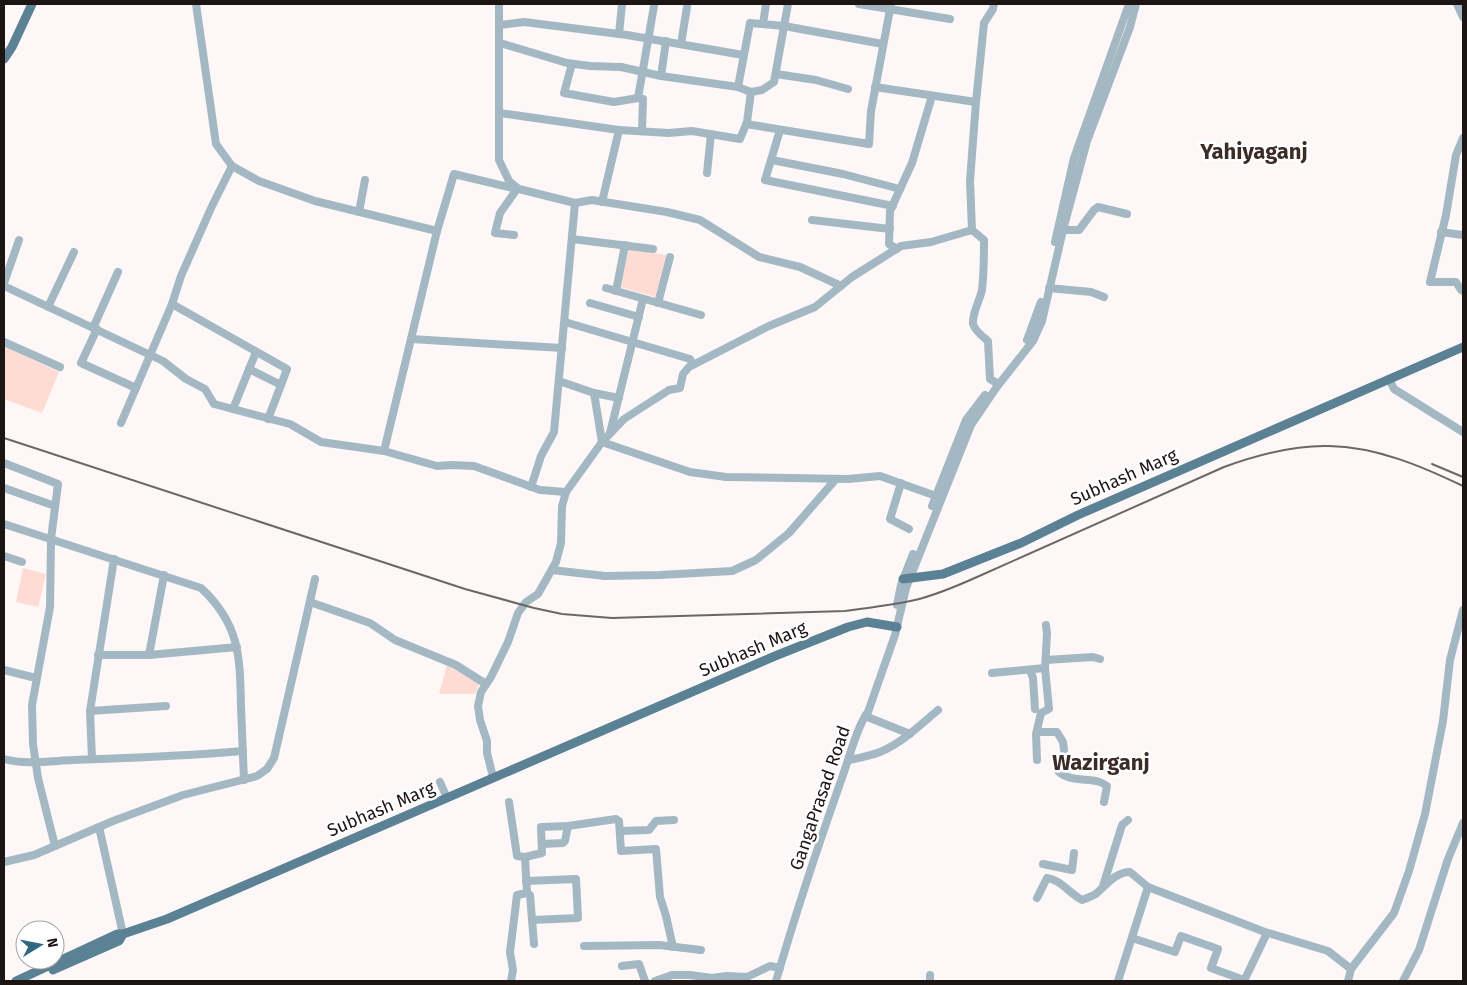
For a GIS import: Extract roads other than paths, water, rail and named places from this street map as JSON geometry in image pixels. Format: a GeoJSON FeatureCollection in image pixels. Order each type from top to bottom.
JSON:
{"type":"FeatureCollection","features":[{"type":"Feature","properties":{"kind":"main road"},"geometry":{"type":"LineString","coordinates":[[4,59],[12,47],[32,4]]}},
{"type":"Feature","properties":{"kind":"main road","name":"Subhash Marg"},"geometry":{"type":"LineString","coordinates":[[905,584],[943,574],[1021,543],[1078,515],[1463,347]]}},
{"type":"Feature","properties":{"kind":"main road","name":"Subhash Marg"},"geometry":{"type":"LineString","coordinates":[[16,981],[27,980],[117,934],[123,934],[167,919],[775,656],[848,627],[867,622],[895,626]]}},
{"type":"Feature","properties":{"kind":"street"},"geometry":{"type":"LineString","coordinates":[[196,4],[216,144],[232,166],[259,181],[315,201],[437,231]]}},
{"type":"Feature","properties":{"kind":"street"},"geometry":{"type":"LineString","coordinates":[[499,4],[500,160],[509,181],[518,189]]}},
{"type":"Feature","properties":{"kind":"street"},"geometry":{"type":"LineString","coordinates":[[619,34],[622,4]]}},
{"type":"Feature","properties":{"kind":"street"},"geometry":{"type":"LineString","coordinates":[[764,24],[766,4]]}},
{"type":"Feature","properties":{"kind":"street"},"geometry":{"type":"LineString","coordinates":[[500,43],[572,64],[621,67],[661,76],[738,86],[750,92],[762,90],[774,82],[788,4]]}},
{"type":"Feature","properties":{"kind":"street"},"geometry":{"type":"LineString","coordinates":[[859,4],[890,6],[950,19]]}},
{"type":"Feature","properties":{"kind":"street"},"geometry":{"type":"LineString","coordinates":[[994,4],[984,23],[970,181],[972,230],[984,240],[985,267],[973,324],[978,333],[988,341],[990,379],[995,382]]}},
{"type":"Feature","properties":{"kind":"street"},"geometry":{"type":"LineString","coordinates":[[895,626],[905,584],[936,496],[966,420],[1029,337],[1040,307],[1074,158],[1129,4]]}},
{"type":"Feature","properties":{"kind":"street"},"geometry":{"type":"LineString","coordinates":[[905,584],[971,425],[996,388],[1033,341],[1042,321],[1063,230],[1087,141],[1130,27],[1136,4]]}},
{"type":"Feature","properties":{"kind":"street"},"geometry":{"type":"LineString","coordinates":[[1456,4],[1463,17]]}},
{"type":"Feature","properties":{"kind":"street"},"geometry":{"type":"LineString","coordinates":[[638,98],[654,6]]}},
{"type":"Feature","properties":{"kind":"street"},"geometry":{"type":"LineString","coordinates":[[746,124],[869,144],[871,110],[890,6]]}},
{"type":"Feature","properties":{"kind":"street"},"geometry":{"type":"LineString","coordinates":[[681,44],[687,7]]}},
{"type":"Feature","properties":{"kind":"street"},"geometry":{"type":"LineString","coordinates":[[500,25],[524,22],[619,34],[744,55]]}},
{"type":"Feature","properties":{"kind":"street"},"geometry":{"type":"LineString","coordinates":[[738,86],[749,23],[784,26],[883,44]]}},
{"type":"Feature","properties":{"kind":"street"},"geometry":{"type":"LineString","coordinates":[[661,76],[666,42]]}},
{"type":"Feature","properties":{"kind":"street"},"geometry":{"type":"LineString","coordinates":[[572,64],[564,93],[614,102],[638,98],[643,99],[642,131]]}},
{"type":"Feature","properties":{"kind":"street"},"geometry":{"type":"LineString","coordinates":[[776,74],[816,80],[848,89]]}},
{"type":"Feature","properties":{"kind":"street"},"geometry":{"type":"LineString","coordinates":[[875,87],[976,102]]}},
{"type":"Feature","properties":{"kind":"street"},"geometry":{"type":"LineString","coordinates":[[500,113],[619,130],[669,133],[692,131],[740,138],[746,124],[750,92]]}},
{"type":"Feature","properties":{"kind":"street"},"geometry":{"type":"LineString","coordinates":[[897,249],[889,244],[890,211],[912,163],[932,96]]}},
{"type":"Feature","properties":{"kind":"street"},"geometry":{"type":"LineString","coordinates":[[602,202],[619,130]]}},
{"type":"Feature","properties":{"kind":"street"},"geometry":{"type":"LineString","coordinates":[[780,130],[765,180],[892,206]]}},
{"type":"Feature","properties":{"kind":"street"},"geometry":{"type":"LineString","coordinates":[[707,173],[711,134]]}},
{"type":"Feature","properties":{"kind":"street"},"geometry":{"type":"LineString","coordinates":[[1463,138],[1456,155],[1446,215],[1430,282],[1456,282],[1463,291]]}},
{"type":"Feature","properties":{"kind":"street"},"geometry":{"type":"LineString","coordinates":[[772,160],[844,174],[900,189]]}},
{"type":"Feature","properties":{"kind":"street"},"geometry":{"type":"LineString","coordinates":[[121,423],[172,304],[181,276],[232,166]]}},
{"type":"Feature","properties":{"kind":"street"},"geometry":{"type":"LineString","coordinates":[[384,452],[437,231],[454,174],[575,204],[592,200],[667,212],[700,220],[759,257],[800,267],[841,286]]}},
{"type":"Feature","properties":{"kind":"street"},"geometry":{"type":"LineString","coordinates":[[359,212],[365,180]]}},
{"type":"Feature","properties":{"kind":"street"},"geometry":{"type":"LineString","coordinates":[[514,235],[495,233],[500,213],[518,189]]}},
{"type":"Feature","properties":{"kind":"street"},"geometry":{"type":"LineString","coordinates":[[531,486],[541,456],[554,432],[575,204]]}},
{"type":"Feature","properties":{"kind":"street"},"geometry":{"type":"LineString","coordinates":[[1063,230],[1080,230],[1098,207],[1127,214]]}},
{"type":"Feature","properties":{"kind":"street"},"geometry":{"type":"LineString","coordinates":[[812,220],[890,229]]}},
{"type":"Feature","properties":{"kind":"street"},"geometry":{"type":"LineString","coordinates":[[493,777],[478,706],[481,692],[508,642],[518,613],[526,602],[538,594],[552,570],[562,543],[562,506],[566,492],[602,442],[624,419],[669,390],[680,388],[683,374],[689,367],[769,326],[816,307],[852,277],[901,246],[931,242],[972,230]]}},
{"type":"Feature","properties":{"kind":"street"},"geometry":{"type":"LineString","coordinates":[[1442,232],[1463,235]]}},
{"type":"Feature","properties":{"kind":"street"},"geometry":{"type":"LineString","coordinates":[[572,239],[652,249]]}},
{"type":"Feature","properties":{"kind":"street"},"geometry":{"type":"LineString","coordinates":[[19,240],[4,285],[163,361],[186,379],[205,389],[214,404],[290,424],[321,442],[384,452],[437,466],[474,466],[540,490],[566,492]]}},
{"type":"Feature","properties":{"kind":"street"},"geometry":{"type":"LineString","coordinates":[[616,291],[625,245]]}},
{"type":"Feature","properties":{"kind":"street"},"geometry":{"type":"LineString","coordinates":[[48,307],[74,252]]}},
{"type":"Feature","properties":{"kind":"street"},"geometry":{"type":"LineString","coordinates":[[658,303],[670,257]]}},
{"type":"Feature","properties":{"kind":"street"},"geometry":{"type":"LineString","coordinates":[[118,272],[81,363],[136,388]]}},
{"type":"Feature","properties":{"kind":"street"},"geometry":{"type":"LineString","coordinates":[[606,288],[701,315]]}},
{"type":"Feature","properties":{"kind":"street"},"geometry":{"type":"LineString","coordinates":[[1049,288],[1091,292],[1104,296]]}},
{"type":"Feature","properties":{"kind":"street"},"geometry":{"type":"LineString","coordinates":[[610,434],[643,299]]}},
{"type":"Feature","properties":{"kind":"street"},"geometry":{"type":"LineString","coordinates":[[590,303],[639,317]]}},
{"type":"Feature","properties":{"kind":"street"},"geometry":{"type":"LineString","coordinates":[[172,304],[287,369],[268,419]]}},
{"type":"Feature","properties":{"kind":"street"},"geometry":{"type":"LineString","coordinates":[[564,322],[690,359],[693,365]]}},
{"type":"Feature","properties":{"kind":"street"},"geometry":{"type":"LineString","coordinates":[[411,340],[562,348]]}},
{"type":"Feature","properties":{"kind":"street"},"geometry":{"type":"LineString","coordinates":[[4,342],[60,367]]}},
{"type":"Feature","properties":{"kind":"street"},"geometry":{"type":"LineString","coordinates":[[233,409],[256,352]]}},
{"type":"Feature","properties":{"kind":"street"},"geometry":{"type":"LineString","coordinates":[[249,369],[280,386]]}},
{"type":"Feature","properties":{"kind":"street"},"geometry":{"type":"LineString","coordinates":[[1389,379],[1394,389],[1463,432]]}},
{"type":"Feature","properties":{"kind":"street"},"geometry":{"type":"LineString","coordinates":[[559,381],[594,393],[619,398]]}},
{"type":"Feature","properties":{"kind":"street"},"geometry":{"type":"LineString","coordinates":[[594,393],[602,442]]}},
{"type":"Feature","properties":{"kind":"street"},"geometry":{"type":"LineString","coordinates":[[602,442],[690,472],[726,477],[836,479],[880,476],[936,496]]}},
{"type":"Feature","properties":{"kind":"street"},"geometry":{"type":"LineString","coordinates":[[4,463],[58,484],[52,539],[50,607],[32,705],[33,744],[38,778],[55,846]]}},
{"type":"Feature","properties":{"kind":"street"},"geometry":{"type":"LineString","coordinates":[[552,570],[605,576],[660,576],[732,571],[756,560],[789,533],[836,479]]}},
{"type":"Feature","properties":{"kind":"street"},"geometry":{"type":"LineString","coordinates":[[901,483],[890,519],[909,529]]}},
{"type":"Feature","properties":{"kind":"street"},"geometry":{"type":"LineString","coordinates":[[4,488],[55,506]]}},
{"type":"Feature","properties":{"kind":"street"},"geometry":{"type":"LineString","coordinates":[[4,524],[201,588],[214,600],[228,620],[240,660],[244,780]]}},
{"type":"Feature","properties":{"kind":"street"},"geometry":{"type":"LineString","coordinates":[[4,556],[22,562]]}},
{"type":"Feature","properties":{"kind":"street"},"geometry":{"type":"LineString","coordinates":[[92,760],[90,712],[114,559]]}},
{"type":"Feature","properties":{"kind":"street"},"geometry":{"type":"LineString","coordinates":[[150,655],[164,575]]}},
{"type":"Feature","properties":{"kind":"street"},"geometry":{"type":"LineString","coordinates":[[4,862],[34,855],[99,827],[183,795],[257,776],[267,769],[274,758],[315,579]]}},
{"type":"Feature","properties":{"kind":"street"},"geometry":{"type":"LineString","coordinates":[[310,602],[370,623],[395,640],[456,665],[486,684]]}},
{"type":"Feature","properties":{"kind":"street"},"geometry":{"type":"LineString","coordinates":[[1348,981],[1351,969],[1394,913],[1409,871],[1425,814],[1443,721],[1450,660],[1463,610]]}},
{"type":"Feature","properties":{"kind":"street"},"geometry":{"type":"LineString","coordinates":[[1037,760],[1037,732],[1041,713],[1049,709],[1046,664],[1048,634],[1046,625]]}},
{"type":"Feature","properties":{"kind":"street","name":"GangaPrasad Road"},"geometry":{"type":"LineString","coordinates":[[776,981],[796,911],[848,760],[864,716],[868,712],[895,626]]}},
{"type":"Feature","properties":{"kind":"street"},"geometry":{"type":"LineString","coordinates":[[1454,646],[1463,648]]}},
{"type":"Feature","properties":{"kind":"street"},"geometry":{"type":"LineString","coordinates":[[98,655],[150,655],[237,647]]}},
{"type":"Feature","properties":{"kind":"street"},"geometry":{"type":"LineString","coordinates":[[992,673],[1030,670],[1046,664],[1093,657],[1100,659]]}},
{"type":"Feature","properties":{"kind":"street"},"geometry":{"type":"LineString","coordinates":[[4,670],[36,678]]}},
{"type":"Feature","properties":{"kind":"street"},"geometry":{"type":"LineString","coordinates":[[1030,670],[1033,678],[1035,708]]}},
{"type":"Feature","properties":{"kind":"street"},"geometry":{"type":"LineString","coordinates":[[90,712],[166,706]]}},
{"type":"Feature","properties":{"kind":"street"},"geometry":{"type":"LineString","coordinates":[[848,760],[879,753],[910,734],[938,710]]}},
{"type":"Feature","properties":{"kind":"street"},"geometry":{"type":"LineString","coordinates":[[864,716],[910,734]]}},
{"type":"Feature","properties":{"kind":"street"},"geometry":{"type":"LineString","coordinates":[[1037,732],[1057,732],[1063,742],[1064,750]]}},
{"type":"Feature","properties":{"kind":"street"},"geometry":{"type":"LineString","coordinates":[[4,759],[11,761],[36,761],[160,758],[243,751]]}},
{"type":"Feature","properties":{"kind":"street"},"geometry":{"type":"LineString","coordinates":[[1058,771],[1065,778],[1102,782],[1107,786],[1104,802]]}},
{"type":"Feature","properties":{"kind":"street"},"geometry":{"type":"LineString","coordinates":[[440,782],[447,798]]}},
{"type":"Feature","properties":{"kind":"street"},"geometry":{"type":"LineString","coordinates":[[509,802],[517,856],[525,857],[542,853],[541,827],[568,826],[616,820],[619,821],[621,851],[656,849],[660,897],[673,947]]}},
{"type":"Feature","properties":{"kind":"street"},"geometry":{"type":"LineString","coordinates":[[620,831],[649,830],[656,821],[674,820]]}},
{"type":"Feature","properties":{"kind":"street"},"geometry":{"type":"LineString","coordinates":[[1103,886],[1122,825],[1128,820]]}},
{"type":"Feature","properties":{"kind":"street"},"geometry":{"type":"LineString","coordinates":[[1403,981],[1419,950],[1448,859],[1463,823]]}},
{"type":"Feature","properties":{"kind":"street"},"geometry":{"type":"LineString","coordinates":[[542,844],[563,843],[566,841],[568,826]]}},
{"type":"Feature","properties":{"kind":"street"},"geometry":{"type":"LineString","coordinates":[[99,827],[123,934]]}},
{"type":"Feature","properties":{"kind":"street"},"geometry":{"type":"LineString","coordinates":[[1043,864],[1072,870],[1074,853]]}},
{"type":"Feature","properties":{"kind":"street"},"geometry":{"type":"LineString","coordinates":[[525,857],[527,893],[530,895],[534,944]]}},
{"type":"Feature","properties":{"kind":"street"},"geometry":{"type":"LineString","coordinates":[[1056,879],[1061,868]]}},
{"type":"Feature","properties":{"kind":"street"},"geometry":{"type":"LineString","coordinates":[[1037,898],[1040,888],[1047,878],[1056,879],[1074,896],[1082,900],[1095,894],[1122,872],[1130,872],[1148,887],[1267,933],[1328,951],[1351,969]]}},
{"type":"Feature","properties":{"kind":"street"},"geometry":{"type":"LineString","coordinates":[[526,881],[576,879],[578,918],[532,920]]}},
{"type":"Feature","properties":{"kind":"street"},"geometry":{"type":"LineString","coordinates":[[1118,981],[1148,887]]}},
{"type":"Feature","properties":{"kind":"street"},"geometry":{"type":"LineString","coordinates":[[511,981],[513,970],[510,952],[517,895],[527,893]]}},
{"type":"Feature","properties":{"kind":"street"},"geometry":{"type":"LineString","coordinates":[[1132,938],[1175,952],[1181,936],[1218,949],[1211,968],[1244,981],[1267,933]]}},
{"type":"Feature","properties":{"kind":"street"},"geometry":{"type":"LineString","coordinates":[[584,946],[659,945],[701,950]]}},
{"type":"Feature","properties":{"kind":"street"},"geometry":{"type":"LineString","coordinates":[[622,966],[639,964],[645,981]]}},
{"type":"Feature","properties":{"kind":"street"},"geometry":{"type":"LineString","coordinates":[[655,981],[672,975],[712,978],[727,976],[746,979],[770,966],[780,968]]}},
{"type":"Feature","properties":{"kind":"railway"},"geometry":{"type":"LineString","coordinates":[[4,438],[465,589],[562,614],[612,618],[845,611],[915,600],[962,584],[1224,467],[1289,449],[1329,446],[1364,450],[1415,465],[1463,486]]}},
{"type":"Feature","properties":{"kind":"railway"},"geometry":{"type":"LineString","coordinates":[[1432,464],[1463,477]]}},
{"type":"Feature","properties":{"kind":"district","name":"Yahiyaganj"},"geometry":{"type":"Point","coordinates":[1254,151]}},
{"type":"Feature","properties":{"kind":"district","name":"Wazirganj"},"geometry":{"type":"Point","coordinates":[1101,762]}}]}
